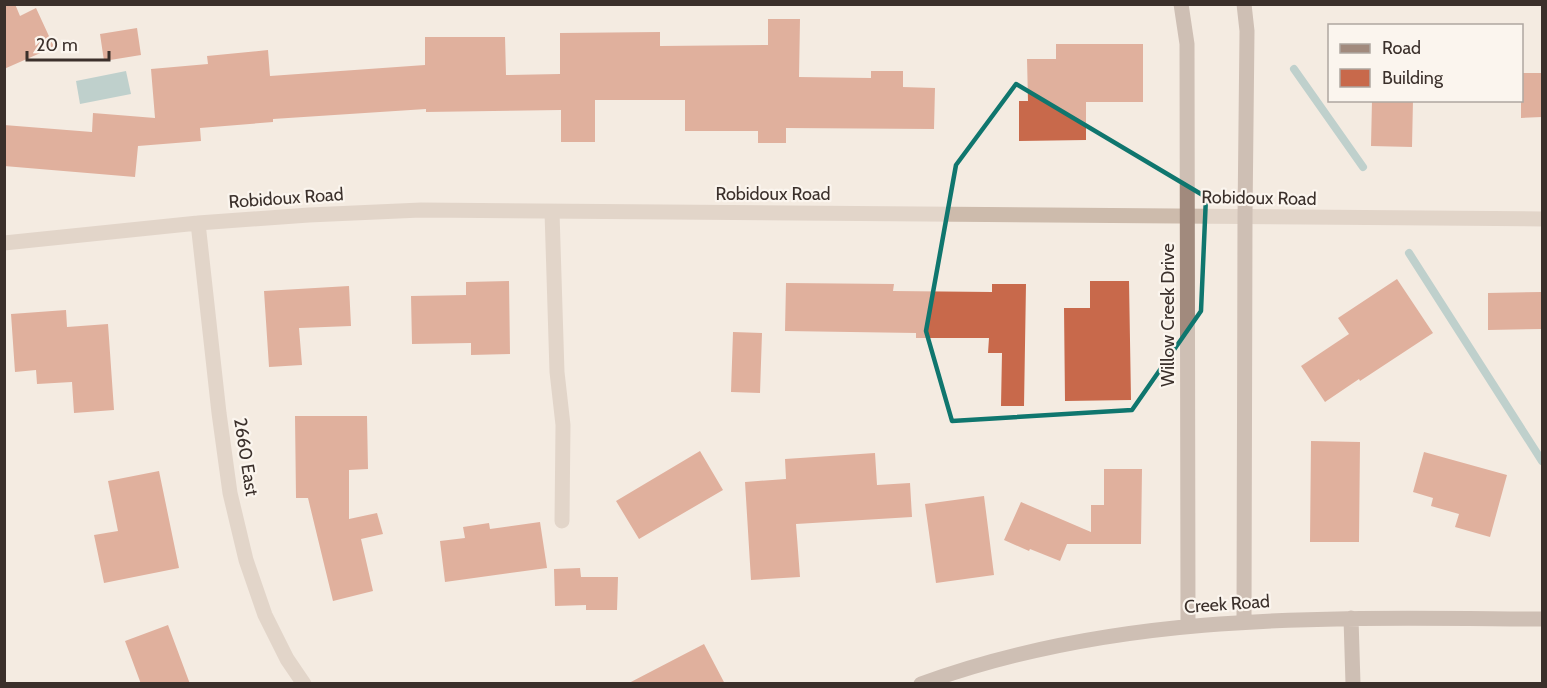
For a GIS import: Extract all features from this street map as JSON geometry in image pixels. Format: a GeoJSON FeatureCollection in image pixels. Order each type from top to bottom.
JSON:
{"type":"FeatureCollection","features":[{"type":"Feature","properties":{"kind":"street","name":"Willow Creek Drive"},"geometry":{"type":"LineString","coordinates":[[1181,4],[1187,44],[1188,625]]}},
{"type":"Feature","properties":{"kind":"street"},"geometry":{"type":"LineString","coordinates":[[1244,621],[1247,31],[1245,4]]}},
{"type":"Feature","properties":{"kind":"street","name":"Robidoux Road"},"geometry":{"type":"LineString","coordinates":[[4,243],[198,223],[421,210],[1542,219]]}},
{"type":"Feature","properties":{"kind":"street"},"geometry":{"type":"LineString","coordinates":[[552,212],[557,372],[563,425],[561,521]]}},
{"type":"Feature","properties":{"kind":"street","name":"2660 East"},"geometry":{"type":"LineString","coordinates":[[198,223],[230,493],[246,560],[265,615],[287,659],[304,684]]}},
{"type":"Feature","properties":{"kind":"street"},"geometry":{"type":"LineString","coordinates":[[1351,618],[1353,684]]}},
{"type":"Feature","properties":{"kind":"street","name":"Creek Road"},"geometry":{"type":"LineString","coordinates":[[921,684],[994,661],[1058,646],[1116,634],[1188,625],[1351,618],[1542,619]]}},
{"type":"Feature","properties":{"kind":"highlighted area"},"geometry":{"type":"Polygon","coordinates":[[[1016,84],[1206,197],[1201,311],[1132,410],[952,421],[926,331],[956,165],[1016,84]]]}},
{"type":"Feature","properties":{"kind":"water"},"geometry":{"type":"Polygon","coordinates":[[[126,71],[131,94],[80,104],[76,81],[126,71]]]}},
{"type":"Feature","properties":{"kind":"building"},"geometry":{"type":"Polygon","coordinates":[[[4,4],[15,4],[20,16],[36,8],[54,47],[4,69],[4,4]]]}},
{"type":"Feature","properties":{"kind":"building"},"geometry":{"type":"Polygon","coordinates":[[[768,19],[800,19],[799,77],[871,78],[871,71],[903,71],[903,87],[935,88],[934,129],[786,128],[786,143],[758,143],[758,131],[685,131],[685,100],[595,100],[595,142],[561,142],[561,110],[426,112],[426,109],[273,119],[273,122],[200,128],[201,141],[138,146],[135,177],[4,166],[4,125],[92,132],[93,113],[155,118],[151,69],[208,64],[207,56],[268,50],[270,76],[425,65],[425,37],[505,37],[506,75],[560,74],[560,33],[660,32],[660,46],[768,45],[768,19]]]}},
{"type":"Feature","properties":{"kind":"building"},"geometry":{"type":"Polygon","coordinates":[[[137,28],[141,55],[104,61],[100,34],[137,28]]]}},
{"type":"Feature","properties":{"kind":"building"},"geometry":{"type":"Polygon","coordinates":[[[1056,44],[1143,44],[1143,102],[1086,102],[1086,140],[1019,141],[1019,101],[1028,101],[1027,59],[1056,59],[1056,44]]]}},
{"type":"Feature","properties":{"kind":"building"},"geometry":{"type":"Polygon","coordinates":[[[1523,73],[1542,73],[1542,117],[1521,118],[1523,73]]]}},
{"type":"Feature","properties":{"kind":"building"},"geometry":{"type":"Polygon","coordinates":[[[1372,102],[1413,102],[1412,147],[1371,146],[1372,102]]]}},
{"type":"Feature","properties":{"kind":"building"},"geometry":{"type":"Polygon","coordinates":[[[1397,279],[1433,333],[1325,402],[1301,366],[1349,334],[1338,318],[1397,279]]]}},
{"type":"Feature","properties":{"kind":"building"},"geometry":{"type":"Polygon","coordinates":[[[509,281],[510,354],[471,355],[471,343],[412,344],[411,296],[466,295],[466,282],[509,281]]]}},
{"type":"Feature","properties":{"kind":"building"},"geometry":{"type":"Polygon","coordinates":[[[1090,281],[1129,281],[1131,400],[1065,401],[1064,308],[1090,308],[1090,281]]]}},
{"type":"Feature","properties":{"kind":"building"},"geometry":{"type":"Polygon","coordinates":[[[786,283],[894,284],[893,291],[992,292],[992,284],[1026,284],[1024,406],[1001,406],[1002,353],[988,353],[989,338],[916,338],[916,333],[785,331],[786,283]]]}},
{"type":"Feature","properties":{"kind":"building"},"geometry":{"type":"Polygon","coordinates":[[[349,286],[351,326],[299,328],[302,365],[269,367],[264,291],[349,286]]]}},
{"type":"Feature","properties":{"kind":"building"},"geometry":{"type":"Polygon","coordinates":[[[1542,292],[1542,329],[1488,330],[1488,293],[1542,292]]]}},
{"type":"Feature","properties":{"kind":"building"},"geometry":{"type":"Polygon","coordinates":[[[66,310],[67,327],[108,324],[114,410],[74,413],[72,382],[37,384],[36,370],[15,372],[11,314],[66,310]]]}},
{"type":"Feature","properties":{"kind":"building"},"geometry":{"type":"Polygon","coordinates":[[[733,332],[762,333],[760,393],[731,392],[733,332]]]}},
{"type":"Feature","properties":{"kind":"building"},"geometry":{"type":"Polygon","coordinates":[[[295,416],[367,416],[368,469],[349,470],[349,519],[377,513],[383,534],[361,539],[373,591],[333,601],[308,498],[296,498],[295,416]]]}},
{"type":"Feature","properties":{"kind":"building"},"geometry":{"type":"Polygon","coordinates":[[[1311,441],[1360,442],[1359,542],[1310,542],[1311,441]]]}},
{"type":"Feature","properties":{"kind":"building"},"geometry":{"type":"Polygon","coordinates":[[[700,451],[723,490],[639,539],[616,501],[700,451]]]}},
{"type":"Feature","properties":{"kind":"building"},"geometry":{"type":"Polygon","coordinates":[[[1424,452],[1507,475],[1490,537],[1455,527],[1459,514],[1431,506],[1433,498],[1413,492],[1424,452]]]}},
{"type":"Feature","properties":{"kind":"building"},"geometry":{"type":"Polygon","coordinates":[[[875,453],[877,485],[910,483],[912,517],[796,524],[800,577],[751,580],[745,482],[786,479],[785,459],[875,453]]]}},
{"type":"Feature","properties":{"kind":"building"},"geometry":{"type":"Polygon","coordinates":[[[1104,469],[1142,469],[1141,544],[1067,544],[1060,561],[1004,540],[1021,502],[1091,532],[1091,505],[1104,505],[1104,469]]]}},
{"type":"Feature","properties":{"kind":"building"},"geometry":{"type":"Polygon","coordinates":[[[159,471],[179,568],[104,583],[94,535],[118,531],[108,481],[159,471]]]}},
{"type":"Feature","properties":{"kind":"building"},"geometry":{"type":"Polygon","coordinates":[[[984,496],[994,575],[936,583],[925,504],[984,496]]]}},
{"type":"Feature","properties":{"kind":"building"},"geometry":{"type":"Polygon","coordinates":[[[540,522],[547,568],[445,582],[440,541],[465,538],[463,527],[489,523],[490,529],[540,522]]]}},
{"type":"Feature","properties":{"kind":"building"},"geometry":{"type":"Polygon","coordinates":[[[580,568],[581,577],[618,577],[617,610],[586,610],[586,605],[555,606],[554,569],[580,568]]]}},
{"type":"Feature","properties":{"kind":"building"},"geometry":{"type":"Polygon","coordinates":[[[168,625],[190,684],[141,684],[125,641],[168,625]]]}},
{"type":"Feature","properties":{"kind":"building"},"geometry":{"type":"Polygon","coordinates":[[[704,644],[725,684],[627,684],[704,644]]]}},
{"type":"Feature","properties":{"kind":"waterway"},"geometry":{"type":"LineString","coordinates":[[1294,69],[1363,167]]}},
{"type":"Feature","properties":{"kind":"waterway"},"geometry":{"type":"LineString","coordinates":[[1409,253],[1542,461]]}}]}
